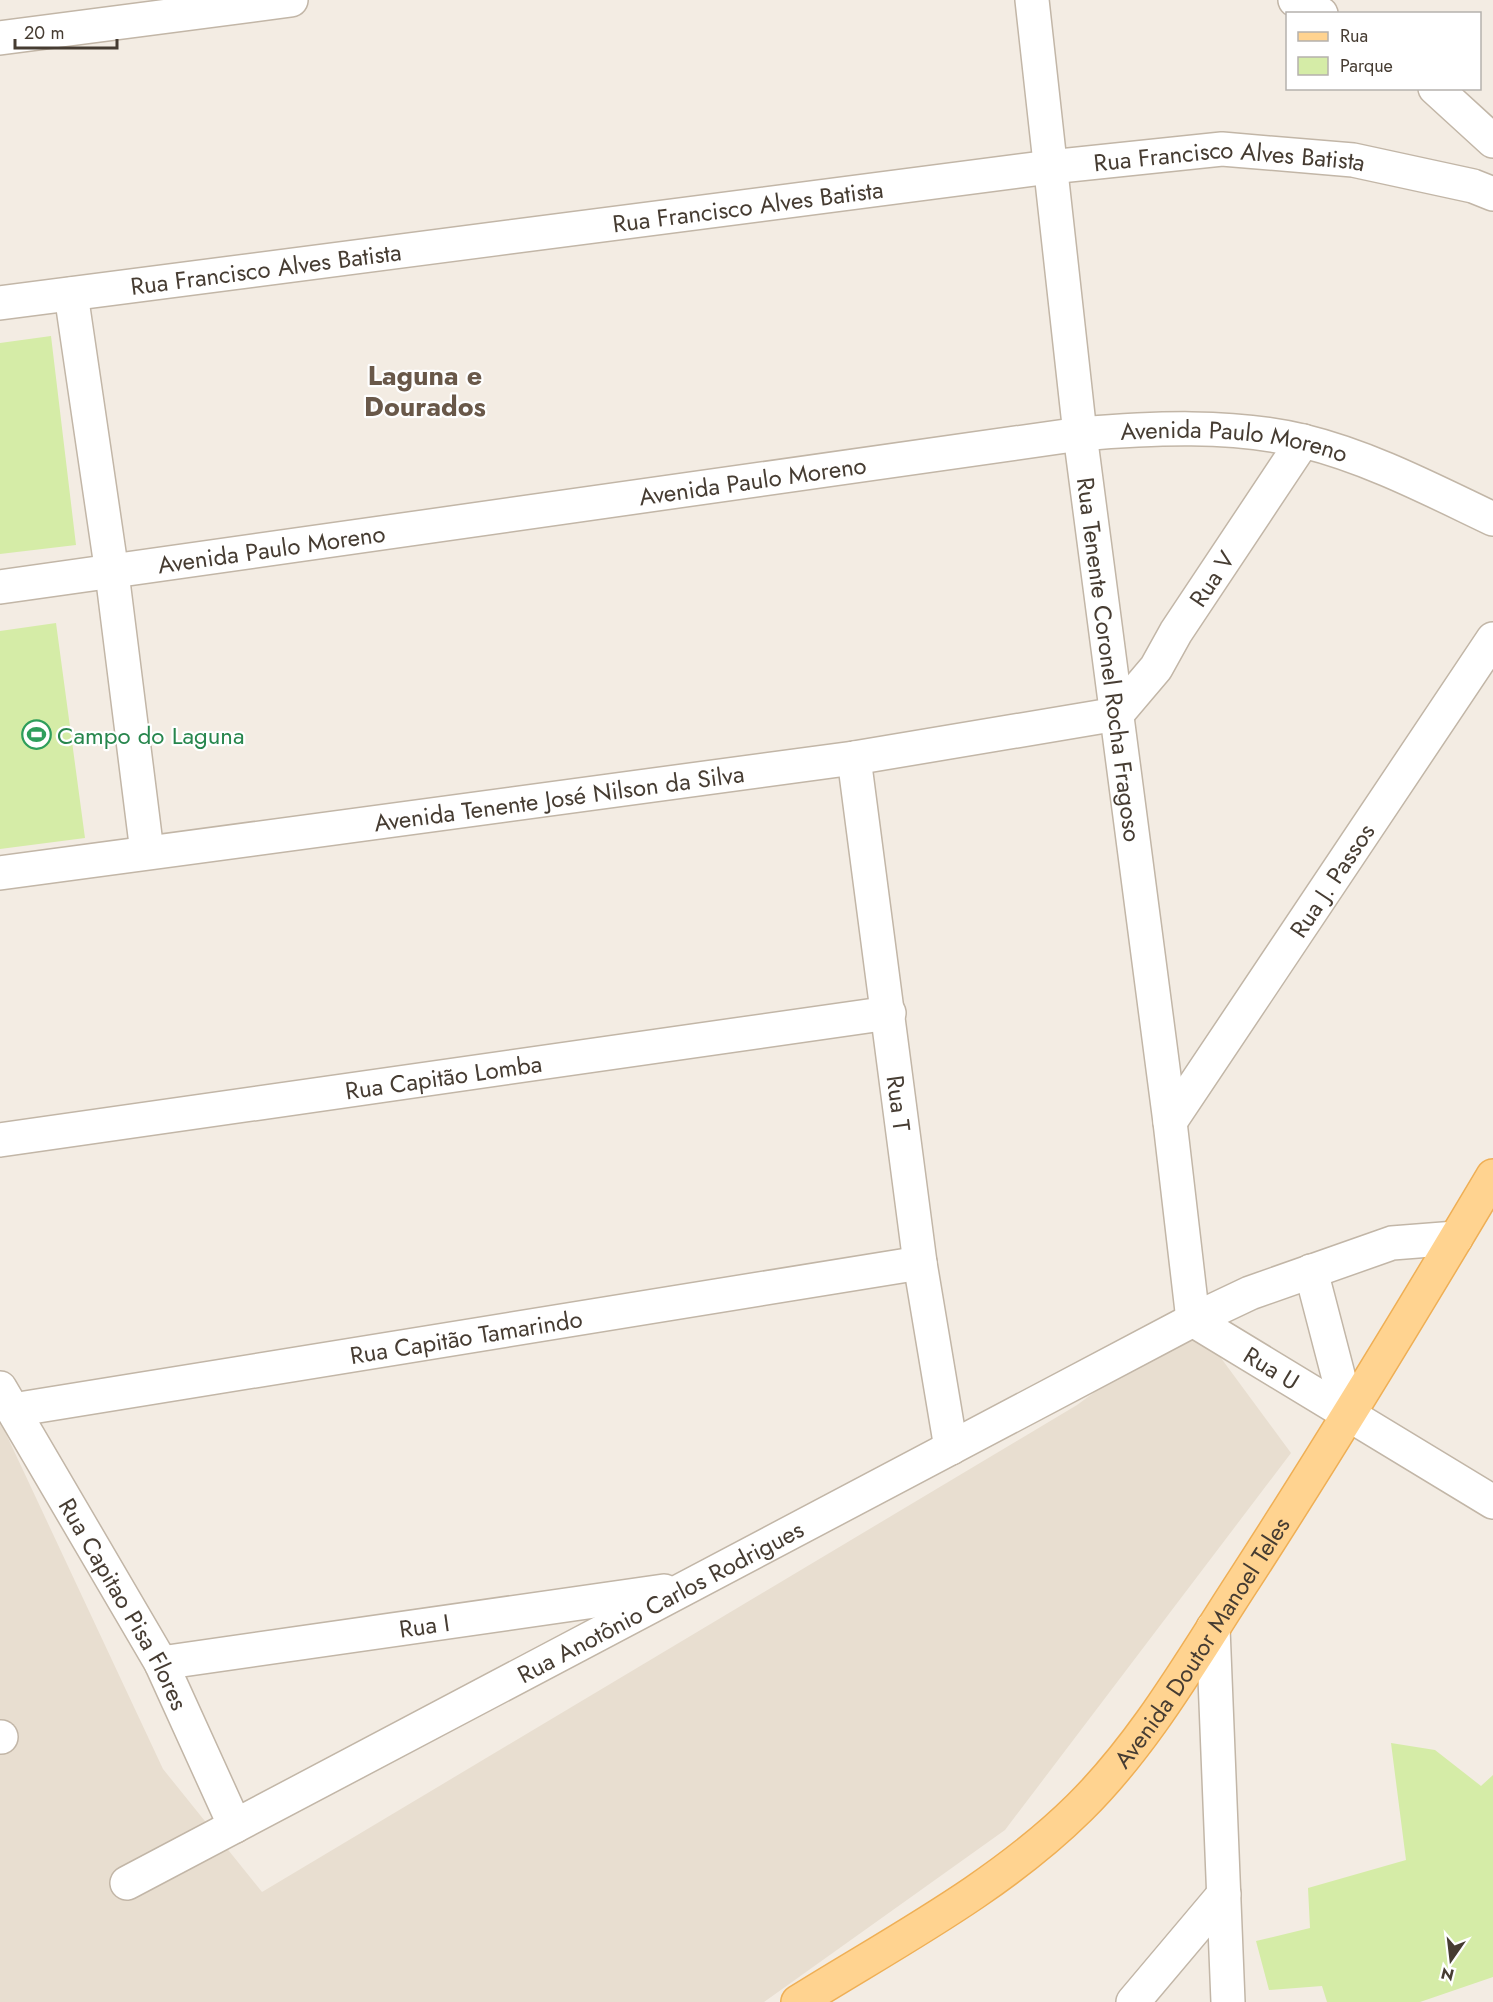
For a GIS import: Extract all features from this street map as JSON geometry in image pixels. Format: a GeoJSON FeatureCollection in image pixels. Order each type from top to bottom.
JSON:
{"type":"FeatureCollection","features":[{"type":"Feature","properties":{"kind":"main road","name":"Avenida Doutor Manoel Teles"},"geometry":{"type":"LineString","coordinates":[[798,2002],[972,1894],[1037,1845],[1080,1807],[1124,1758],[1169,1696],[1349,1417],[1493,1176]]}},
{"type":"Feature","properties":{"kind":"street"},"geometry":{"type":"LineString","coordinates":[[0,38],[291,0]]}},
{"type":"Feature","properties":{"kind":"street","name":"Rua Tenente Coronel Rocha Fragoso"},"geometry":{"type":"LineString","coordinates":[[1032,0],[1080,434],[1170,1122],[1193,1320]]}},
{"type":"Feature","properties":{"kind":"street"},"geometry":{"type":"LineString","coordinates":[[1295,0],[1318,12]]}},
{"type":"Feature","properties":{"kind":"street"},"geometry":{"type":"LineString","coordinates":[[1437,90],[1493,141]]}},
{"type":"Feature","properties":{"kind":"street","name":"Rua Francisco Alves Batista"},"geometry":{"type":"LineString","coordinates":[[0,303],[1050,167],[1222,149],[1353,160],[1473,186],[1493,194]]}},
{"type":"Feature","properties":{"kind":"street"},"geometry":{"type":"LineString","coordinates":[[72,294],[112,573],[147,852]]}},
{"type":"Feature","properties":{"kind":"street","name":"Avenida Paulo Moreno"},"geometry":{"type":"LineString","coordinates":[[0,587],[112,573],[1080,434],[1160,428],[1244,432],[1303,441],[1382,468],[1493,519]]}},
{"type":"Feature","properties":{"kind":"street","name":"Rua V"},"geometry":{"type":"LineString","coordinates":[[1117,714],[1156,668],[1176,632],[1303,441]]}},
{"type":"Feature","properties":{"kind":"street","name":"Rua J. Passos"},"geometry":{"type":"LineString","coordinates":[[1170,1122],[1493,639]]}},
{"type":"Feature","properties":{"kind":"street","name":"Avenida Tenente José Nilson da Silva"},"geometry":{"type":"LineString","coordinates":[[0,873],[854,758],[1117,714]]}},
{"type":"Feature","properties":{"kind":"street","name":"Rua T"},"geometry":{"type":"LineString","coordinates":[[854,758],[920,1263],[951,1448]]}},
{"type":"Feature","properties":{"kind":"street","name":"Rua Capitão Lomba"},"geometry":{"type":"LineString","coordinates":[[0,1140],[889,1013]]}},
{"type":"Feature","properties":{"kind":"street","name":"Rua Anotônio Carlos Rodrigues"},"geometry":{"type":"LineString","coordinates":[[127,1883],[1193,1320],[1250,1293],[1392,1243],[1456,1238]]}},
{"type":"Feature","properties":{"kind":"street","name":"Rua Capitão Tamarindo"},"geometry":{"type":"LineString","coordinates":[[6,1399],[920,1263]]}},
{"type":"Feature","properties":{"kind":"street"},"geometry":{"type":"LineString","coordinates":[[1311,1272],[1349,1417]]}},
{"type":"Feature","properties":{"kind":"street","name":"Rua U"},"geometry":{"type":"LineString","coordinates":[[1193,1320],[1349,1417],[1493,1502]]}},
{"type":"Feature","properties":{"kind":"street","name":"Rua Capitao Pisa Flores"},"geometry":{"type":"LineString","coordinates":[[6,1399],[160,1663],[235,1826]]}},
{"type":"Feature","properties":{"kind":"street","name":"Rua I"},"geometry":{"type":"LineString","coordinates":[[160,1663],[688,1587]]}},
{"type":"Feature","properties":{"kind":"street"},"geometry":{"type":"LineString","coordinates":[[1213,1628],[1228,2002]]}},
{"type":"Feature","properties":{"kind":"street"},"geometry":{"type":"LineString","coordinates":[[1133,2002],[1224,1894]]}},
{"type":"Feature","properties":{"kind":"shaded area"},"geometry":{"type":"Polygon","coordinates":[[[1193,1320],[1291,1453],[1005,1830],[764,2002],[0,2002],[0,1421],[163,1769],[262,1892],[1077,1405],[1193,1320]]]}},
{"type":"Feature","properties":{"kind":"green space"},"geometry":{"type":"Polygon","coordinates":[[[51,336],[76,545],[0,554],[0,343],[51,336]]]}},
{"type":"Feature","properties":{"kind":"green space","name":"Campo do Laguna"},"geometry":{"type":"Polygon","coordinates":[[[56,623],[85,838],[0,849],[0,631],[56,623]]]}},
{"type":"Feature","properties":{"kind":"green space"},"geometry":{"type":"Polygon","coordinates":[[[1391,1743],[1435,1750],[1481,1786],[1493,1775],[1493,1977],[1420,2002],[1327,2002],[1322,1986],[1269,1990],[1256,1941],[1310,1928],[1308,1888],[1406,1860],[1391,1743]]]}},
{"type":"Feature","properties":{"kind":"place","name":"Campo do Laguna"},"geometry":{"type":"Point","coordinates":[36,735]}},
{"type":"Feature","properties":{"kind":"district","name":"Laguna e Dourados"},"geometry":{"type":"Point","coordinates":[425,390]}}]}
